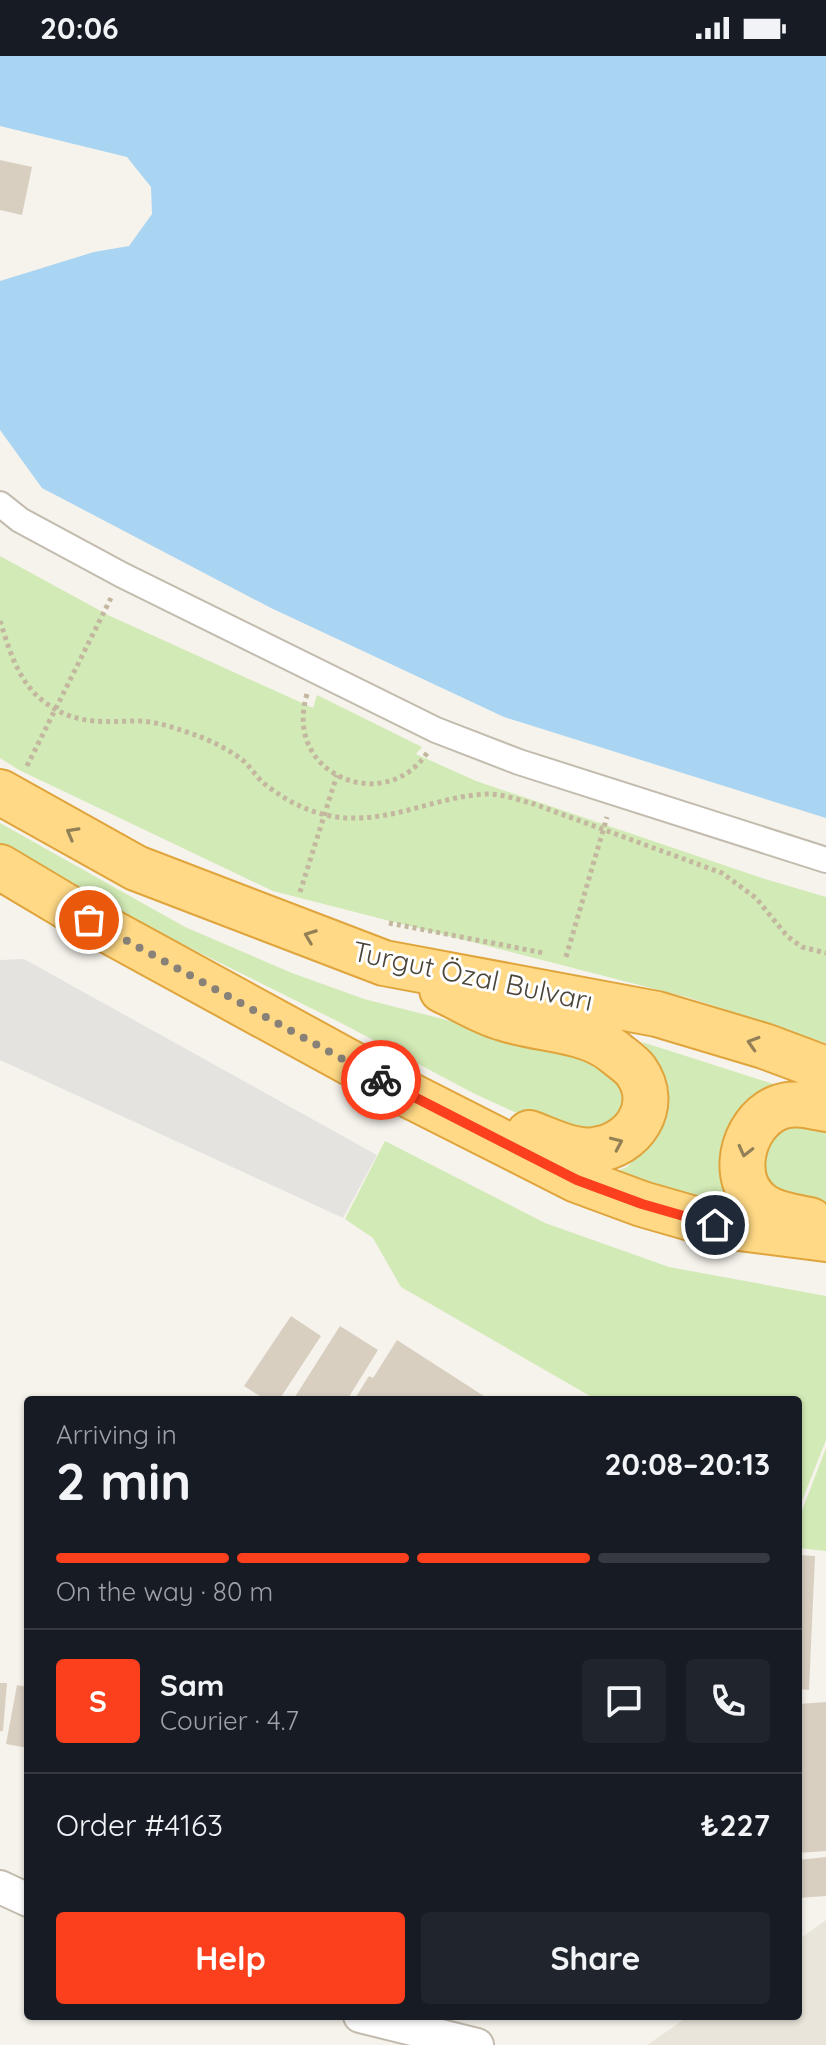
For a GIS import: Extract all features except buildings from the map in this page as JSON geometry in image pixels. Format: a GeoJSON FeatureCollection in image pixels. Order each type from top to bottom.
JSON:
{"type":"FeatureCollection","features":[{"type":"Feature","properties":{"kind":"highway","name":"Turgut Özal Bulvarı"},"geometry":{"type":"LineString","coordinates":[[14,772],[136,868],[386,943],[657,1014],[764,1046],[826,1069]]}},
{"type":"Feature","properties":{"kind":"highway"},"geometry":{"type":"LineString","coordinates":[[0,867],[89,920],[409,1095],[577,1180],[642,1204],[715,1225],[826,1239]]}},
{"type":"Feature","properties":{"kind":"highway"},"geometry":{"type":"LineString","coordinates":[[386,943],[502,1018],[584,1037],[610,1049],[637,1071],[644,1093],[643,1112],[630,1137],[615,1147],[590,1151],[409,1095]]}},
{"type":"Feature","properties":{"kind":"highway"},"geometry":{"type":"LineString","coordinates":[[826,1109],[800,1104],[777,1108],[763,1118],[751,1132],[743,1151],[742,1171],[748,1189],[760,1204],[782,1215],[826,1226]]}},
{"type":"Feature","properties":{"kind":"street"},"geometry":{"type":"LineString","coordinates":[[0,504],[20,520],[122,575],[436,730],[519,762],[826,860]]}},
{"type":"Feature","properties":{"kind":"street"},"geometry":{"type":"LineString","coordinates":[[0,1887],[24,1898]]}},
{"type":"Feature","properties":{"kind":"street"},"geometry":{"type":"LineString","coordinates":[[376,2020],[477,2045]]}},
{"type":"Feature","properties":{"kind":"path"},"geometry":{"type":"LineString","coordinates":[[14,772],[56,709],[122,575]]}},
{"type":"Feature","properties":{"kind":"path"},"geometry":{"type":"LineString","coordinates":[[0,621],[21,676],[30,690],[71,718],[160,724],[201,737],[242,759],[264,784],[306,811],[362,818],[407,812],[486,794],[534,804],[722,873],[756,898],[787,936],[802,947],[826,953]]}},
{"type":"Feature","properties":{"kind":"path"},"geometry":{"type":"LineString","coordinates":[[316,670],[305,701],[303,723],[307,747],[319,763],[337,775],[373,784],[393,781],[413,771],[426,755],[436,730]]}},
{"type":"Feature","properties":{"kind":"path"},"geometry":{"type":"LineString","coordinates":[[14,772],[40,773]]}},
{"type":"Feature","properties":{"kind":"path"},"geometry":{"type":"LineString","coordinates":[[297,901],[337,775]]}},
{"type":"Feature","properties":{"kind":"path"},"geometry":{"type":"LineString","coordinates":[[566,957],[615,794]]}},
{"type":"Feature","properties":{"kind":"path"},"geometry":{"type":"LineString","coordinates":[[386,943],[579,960]]}},
{"type":"Feature","properties":{"kind":"shaded area"},"geometry":{"type":"Polygon","coordinates":[[[24,959],[377,1155],[343,1218],[0,1060],[0,960],[24,959]]]}},
{"type":"Feature","properties":{"kind":"shaded area"},"geometry":{"type":"Polygon","coordinates":[[[826,1920],[826,2045],[647,2045],[683,2020],[802,2020],[802,1937],[826,1920]]]}},
{"type":"Feature","properties":{"kind":"green space"},"geometry":{"type":"Polygon","coordinates":[[[0,556],[110,616],[313,708],[317,695],[422,747],[416,754],[476,781],[826,897],[826,1043],[690,998],[273,891],[19,770],[0,758],[0,556]]]}},
{"type":"Feature","properties":{"kind":"green space"},"geometry":{"type":"Polygon","coordinates":[[[0,823],[185,927],[292,973],[364,999],[589,1056],[630,1091],[616,1132],[562,1134],[473,1093],[152,929],[17,856],[0,845],[0,823]]]}},
{"type":"Feature","properties":{"kind":"green space"},"geometry":{"type":"Polygon","coordinates":[[[642,1042],[786,1088],[740,1210],[608,1175],[627,1167],[653,1139],[663,1094],[660,1068],[642,1042]]]}},
{"type":"Feature","properties":{"kind":"green space"},"geometry":{"type":"Polygon","coordinates":[[[791,1123],[826,1128],[826,1211],[766,1186],[758,1155],[767,1133],[791,1123]]]}},
{"type":"Feature","properties":{"kind":"green space"},"geometry":{"type":"Polygon","coordinates":[[[385,1141],[545,1223],[669,1267],[826,1296],[826,1440],[802,1501],[802,1396],[590,1396],[401,1287],[373,1238],[345,1219],[385,1141]]]}},
{"type":"Feature","properties":{"kind":"green space"},"geometry":{"type":"Polygon","coordinates":[[[826,1448],[826,1551],[802,1548],[802,1511],[826,1448]]]}},
{"type":"Feature","properties":{"kind":"water"},"geometry":{"type":"Polygon","coordinates":[[[0,56],[826,56],[826,818],[504,717],[271,608],[42,488],[0,430],[0,281],[94,252],[129,246],[152,214],[151,187],[127,157],[0,126],[0,56]]]}},
{"type":"Feature","properties":{"kind":"way so far"},"geometry":{"type":"LineString","coordinates":[[89,920],[381,1080]]}},
{"type":"Feature","properties":{"kind":"route"},"geometry":{"type":"LineString","coordinates":[[381,1080],[577,1180],[642,1204],[715,1225]]}}]}
